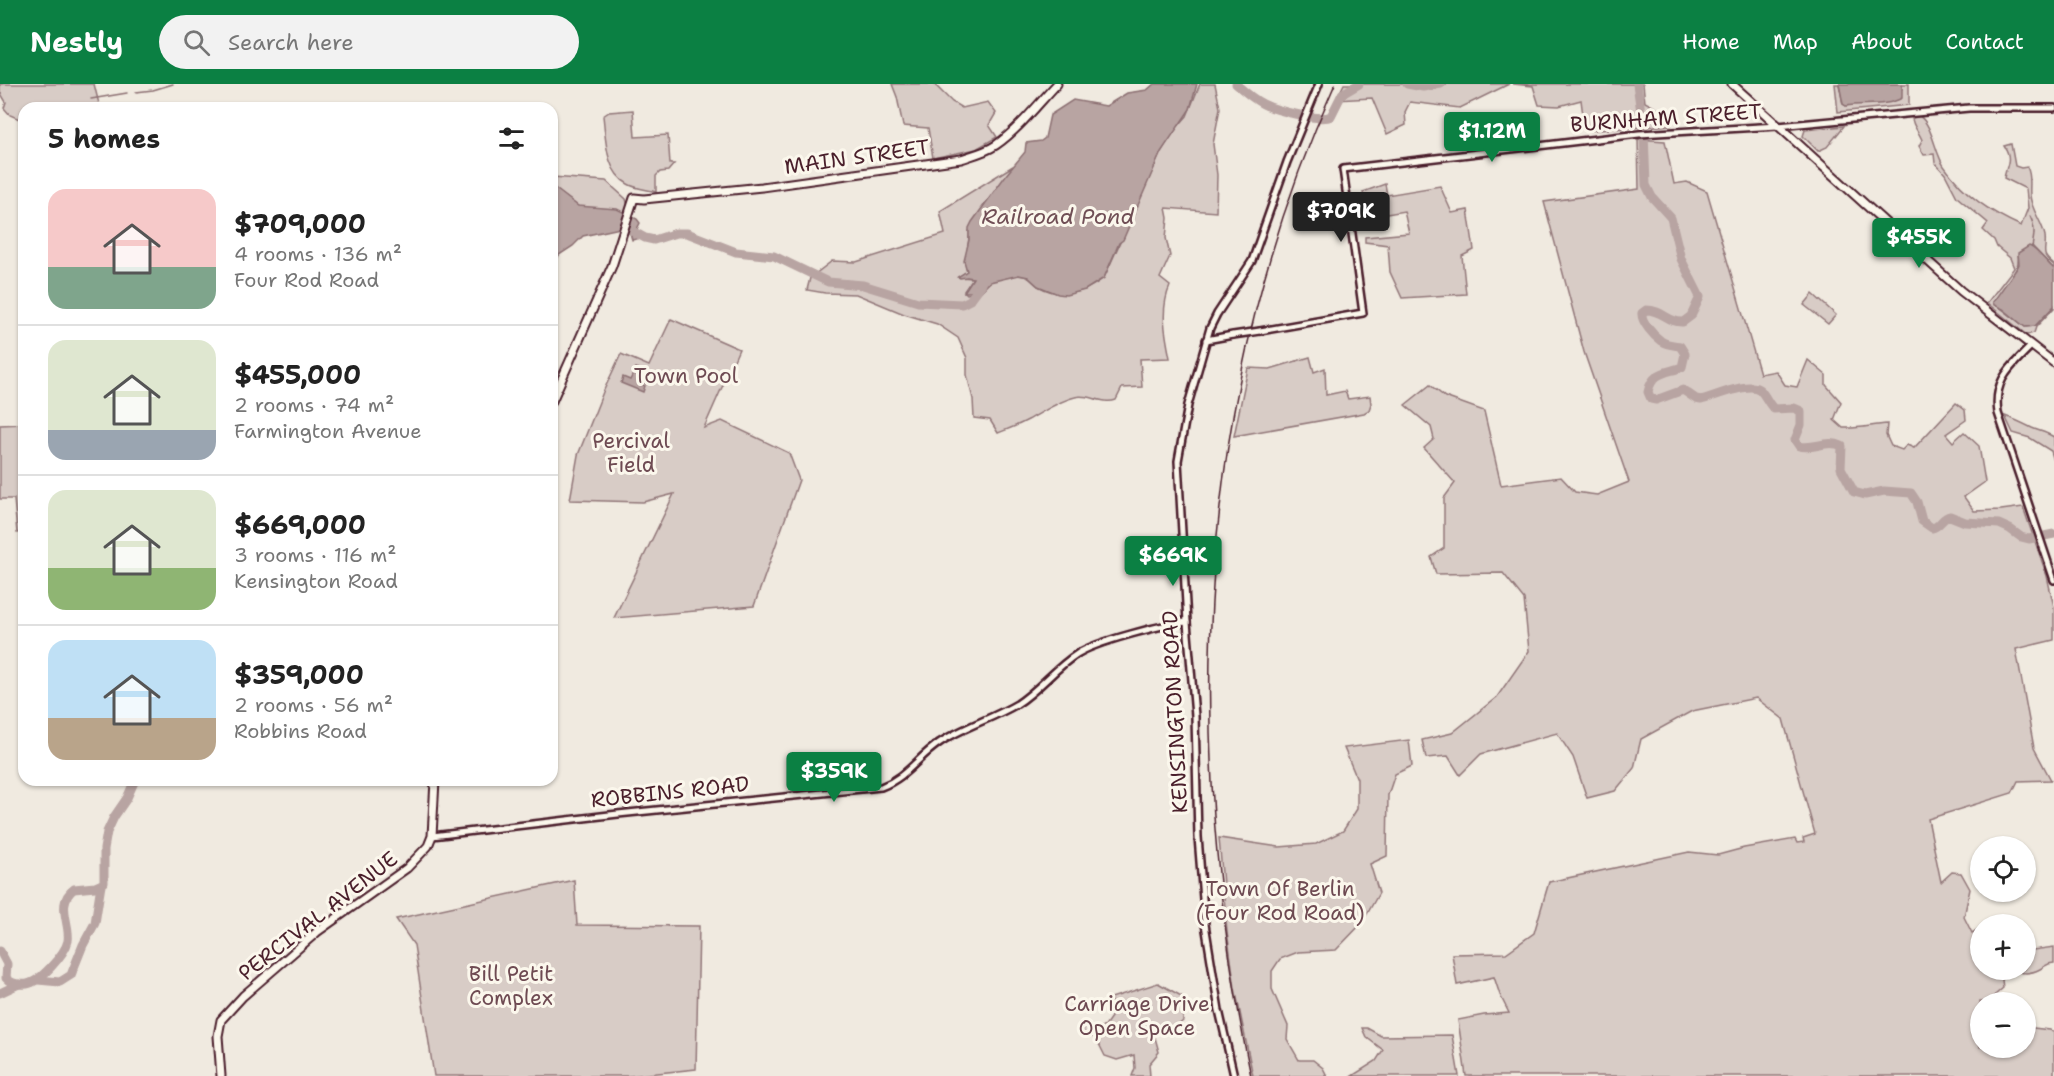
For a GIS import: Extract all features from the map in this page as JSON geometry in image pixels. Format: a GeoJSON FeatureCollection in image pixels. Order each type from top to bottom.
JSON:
{"type":"FeatureCollection","features":[{"type":"Feature","properties":{"kind":"main road","name":"MAIN STREET"},"geometry":{"type":"LineString","coordinates":[[558,388],[612,266],[634,198],[644,199],[762,187],[961,159],[996,145],[1057,84]]}},
{"type":"Feature","properties":{"kind":"main road"},"geometry":{"type":"LineString","coordinates":[[1732,84],[1958,288],[2054,363]]}},
{"type":"Feature","properties":{"kind":"main road"},"geometry":{"type":"LineString","coordinates":[[432,836],[435,786]]}},
{"type":"Feature","properties":{"kind":"main road","name":"PERCIVAL AVENUE"},"geometry":{"type":"LineString","coordinates":[[221,1076],[218,1036],[221,1020],[243,996],[317,932],[407,868],[426,848],[432,836]]}},
{"type":"Feature","properties":{"kind":"street","name":"KENSINGTON ROAD"},"geometry":{"type":"LineString","coordinates":[[1234,1076],[1205,924],[1198,837],[1195,716],[1187,622],[1179,461],[1188,405],[1206,340],[1217,314],[1252,261],[1287,162],[1319,84]]}},
{"type":"Feature","properties":{"kind":"street","name":"BURNHAM STREET"},"geometry":{"type":"LineString","coordinates":[[1206,340],[1363,313],[1343,169],[1639,134],[1778,126],[1969,108],[2054,108]]}},
{"type":"Feature","properties":{"kind":"street"},"geometry":{"type":"LineString","coordinates":[[2031,346],[2003,376],[1997,391],[1996,402],[1998,414],[2054,580]]}},
{"type":"Feature","properties":{"kind":"street","name":"ROBBINS ROAD"},"geometry":{"type":"LineString","coordinates":[[432,836],[881,787],[895,782],[942,741],[1033,694],[1076,654],[1092,646],[1187,622]]}},
{"type":"Feature","properties":{"kind":"green space"},"geometry":{"type":"Polygon","coordinates":[[[0,84],[94,84],[98,102],[18,102],[18,118],[10,115],[4,108],[6,102],[0,92],[0,84]]]}},
{"type":"Feature","properties":{"kind":"green space"},"geometry":{"type":"Polygon","coordinates":[[[892,84],[934,84],[952,102],[962,108],[988,102],[996,113],[989,125],[997,137],[976,149],[933,158],[928,128],[903,126],[892,84]]]}},
{"type":"Feature","properties":{"kind":"green space"},"geometry":{"type":"Polygon","coordinates":[[[1200,84],[1215,84],[1220,108],[1213,144],[1217,175],[1216,212],[1166,208],[1168,218],[1166,238],[1170,256],[1160,278],[1170,286],[1164,313],[1170,358],[1140,359],[1142,387],[1122,388],[1116,400],[1111,401],[1085,396],[1069,399],[1021,424],[998,433],[990,420],[974,418],[973,399],[967,375],[967,358],[958,338],[937,324],[904,314],[856,294],[807,290],[810,278],[832,261],[856,262],[945,234],[940,211],[1013,166],[969,231],[967,271],[958,277],[973,278],[964,291],[967,294],[980,292],[993,280],[1014,276],[1027,277],[1038,286],[1055,292],[1072,293],[1088,288],[1104,278],[1161,152],[1187,116],[1200,84]]]}},
{"type":"Feature","properties":{"kind":"green space"},"geometry":{"type":"Polygon","coordinates":[[[1344,84],[1509,84],[1460,108],[1410,102],[1405,112],[1406,125],[1387,134],[1372,98],[1336,100],[1344,84]]]}},
{"type":"Feature","properties":{"kind":"green space"},"geometry":{"type":"Polygon","coordinates":[[[1513,84],[1643,84],[1645,102],[1658,109],[1671,125],[1585,131],[1581,100],[1559,106],[1539,105],[1533,86],[1513,84]]]}},
{"type":"Feature","properties":{"kind":"green space"},"geometry":{"type":"Polygon","coordinates":[[[1835,84],[1839,84],[1843,104],[1846,106],[1902,89],[1902,84],[1909,84],[1909,105],[1838,112],[1835,84]]]}},
{"type":"Feature","properties":{"kind":"green space"},"geometry":{"type":"Polygon","coordinates":[[[633,110],[635,137],[668,135],[670,164],[674,164],[668,171],[660,172],[656,176],[656,192],[634,187],[620,179],[608,154],[603,116],[609,112],[633,110]]]}},
{"type":"Feature","properties":{"kind":"green space"},"geometry":{"type":"Polygon","coordinates":[[[1919,116],[1927,125],[1941,161],[1960,186],[1988,209],[2021,226],[2028,208],[2026,189],[2004,178],[2008,155],[2004,146],[2011,144],[2015,166],[2027,167],[2029,170],[2031,200],[2045,236],[2045,255],[2054,265],[2054,269],[2032,246],[2018,255],[2014,274],[1993,302],[2025,327],[2035,326],[2054,306],[2036,327],[2034,333],[2027,335],[1987,303],[2014,268],[2010,258],[1983,230],[1988,223],[1957,197],[1945,174],[1935,163],[1934,154],[1924,155],[1919,146],[1922,140],[1912,121],[1912,118],[1919,116]]]}},
{"type":"Feature","properties":{"kind":"green space"},"geometry":{"type":"Polygon","coordinates":[[[1844,126],[1827,147],[1818,151],[1803,136],[1805,130],[1844,126]]]}},
{"type":"Feature","properties":{"kind":"green space"},"geometry":{"type":"Polygon","coordinates":[[[1638,139],[1665,141],[1674,184],[1687,182],[1707,191],[1760,374],[1776,371],[1785,385],[1797,387],[1808,360],[1826,375],[1826,385],[1841,402],[1834,420],[1843,428],[1887,424],[1886,435],[1891,446],[1902,450],[1907,445],[1914,448],[1956,403],[1965,410],[1966,420],[1946,434],[1953,442],[1964,432],[1979,446],[1985,482],[1964,497],[1974,511],[2023,507],[2047,576],[2054,607],[2054,640],[2016,649],[2034,748],[2051,780],[2018,781],[2012,793],[1928,819],[1941,882],[1952,872],[1961,873],[1970,889],[1964,917],[1970,929],[1970,980],[2002,980],[2003,988],[1998,992],[1970,992],[1970,1058],[2036,1058],[2036,1028],[2050,1030],[2054,1033],[2054,1076],[1466,1076],[1458,1020],[1509,1013],[1494,977],[1457,985],[1452,954],[1506,953],[1534,933],[1549,882],[1689,852],[1718,855],[1795,839],[1797,843],[1804,842],[1803,838],[1815,834],[1783,719],[1756,698],[1692,711],[1641,739],[1634,768],[1615,791],[1587,798],[1573,757],[1557,733],[1481,754],[1460,775],[1448,756],[1426,758],[1422,740],[1452,733],[1497,697],[1529,651],[1524,599],[1503,573],[1436,574],[1431,557],[1444,548],[1444,498],[1455,483],[1424,448],[1434,439],[1431,427],[1405,405],[1430,385],[1445,397],[1484,411],[1501,485],[1561,477],[1575,492],[1597,495],[1629,482],[1584,352],[1544,202],[1639,189],[1638,139]]]}},
{"type":"Feature","properties":{"kind":"green space"},"geometry":{"type":"Polygon","coordinates":[[[558,177],[606,181],[626,199],[628,206],[625,213],[582,209],[558,191],[558,177]]]}},
{"type":"Feature","properties":{"kind":"green space"},"geometry":{"type":"Polygon","coordinates":[[[1385,184],[1387,195],[1440,186],[1452,213],[1468,210],[1474,250],[1462,256],[1466,294],[1402,298],[1390,272],[1388,245],[1365,242],[1365,237],[1409,233],[1404,211],[1357,219],[1356,207],[1365,205],[1363,192],[1385,184]]]}},
{"type":"Feature","properties":{"kind":"green space"},"geometry":{"type":"Polygon","coordinates":[[[1813,294],[1836,315],[1828,324],[1804,305],[1813,294]]]}},
{"type":"Feature","properties":{"kind":"green space"},"geometry":{"type":"Polygon","coordinates":[[[671,319],[739,349],[704,428],[722,421],[789,453],[799,480],[754,606],[614,618],[674,494],[643,502],[570,500],[578,455],[621,354],[649,366],[671,319]]]}},
{"type":"Feature","properties":{"kind":"green space"},"geometry":{"type":"Polygon","coordinates":[[[1310,357],[1314,372],[1325,368],[1326,395],[1345,391],[1348,399],[1370,396],[1369,410],[1364,413],[1234,436],[1248,368],[1270,369],[1310,357]]]}},
{"type":"Feature","properties":{"kind":"green space"},"geometry":{"type":"Polygon","coordinates":[[[2005,416],[2054,437],[2054,461],[2051,451],[2030,438],[2013,433],[2005,416]]]}},
{"type":"Feature","properties":{"kind":"green space"},"geometry":{"type":"Polygon","coordinates":[[[18,424],[18,533],[14,499],[0,499],[0,425],[18,424]]]}},
{"type":"Feature","properties":{"kind":"green space","name":"Town Of Berlin (Four Rod Road)"},"geometry":{"type":"Polygon","coordinates":[[[1409,740],[1412,766],[1395,774],[1388,795],[1387,856],[1370,864],[1379,893],[1362,923],[1336,950],[1298,952],[1280,959],[1272,971],[1272,989],[1288,1026],[1287,1039],[1299,1060],[1313,1060],[1323,1068],[1327,1076],[1253,1076],[1235,988],[1227,931],[1219,838],[1279,847],[1316,844],[1343,831],[1357,809],[1357,779],[1344,748],[1409,740]]]}},
{"type":"Feature","properties":{"kind":"green space","name":"Bill Petit Complex"},"geometry":{"type":"Polygon","coordinates":[[[574,880],[577,925],[699,926],[696,1069],[629,1076],[434,1076],[414,945],[396,919],[574,880]]]}},
{"type":"Feature","properties":{"kind":"green space"},"geometry":{"type":"Polygon","coordinates":[[[2054,947],[2054,963],[2036,971],[2036,949],[2054,947]]]}},
{"type":"Feature","properties":{"kind":"green space","name":"Carriage Drive Open Space"},"geometry":{"type":"Polygon","coordinates":[[[1158,983],[1183,997],[1183,1021],[1176,1027],[1167,1025],[1154,1034],[1159,1052],[1149,1064],[1150,1076],[1132,1076],[1135,1068],[1134,1055],[1117,1060],[1105,1056],[1096,1038],[1083,1033],[1083,1026],[1104,1027],[1111,1017],[1111,998],[1158,983]]]}},
{"type":"Feature","properties":{"kind":"green space"},"geometry":{"type":"Polygon","coordinates":[[[1362,1028],[1367,1028],[1381,1036],[1452,1035],[1459,1076],[1352,1076],[1376,1061],[1383,1050],[1366,1037],[1362,1028]]]}},
{"type":"Feature","properties":{"kind":"water","name":"Railroad Pond"},"geometry":{"type":"Polygon","coordinates":[[[1154,84],[1197,84],[1190,109],[1161,152],[1104,278],[1085,290],[1066,295],[1038,286],[1028,277],[1019,275],[990,282],[980,292],[964,292],[973,278],[958,277],[967,271],[964,261],[969,228],[1025,152],[1026,143],[1041,141],[1045,138],[1050,115],[1073,100],[1106,106],[1127,93],[1147,90],[1154,84]]]}},
{"type":"Feature","properties":{"kind":"water"},"geometry":{"type":"Polygon","coordinates":[[[1839,84],[1902,84],[1902,98],[1882,104],[1846,106],[1843,104],[1839,84]]]}},
{"type":"Feature","properties":{"kind":"water"},"geometry":{"type":"Polygon","coordinates":[[[558,191],[578,206],[617,209],[637,219],[640,223],[636,231],[637,239],[632,240],[630,233],[620,228],[583,236],[558,257],[558,191]]]}},
{"type":"Feature","properties":{"kind":"water"},"geometry":{"type":"Polygon","coordinates":[[[2029,246],[2054,269],[2054,306],[2035,326],[2025,327],[1993,302],[2017,268],[2018,253],[2029,246]]]}},
{"type":"Feature","properties":{"kind":"water"},"geometry":{"type":"Polygon","coordinates":[[[636,368],[651,375],[647,384],[639,381],[645,386],[643,392],[621,383],[623,377],[630,380],[636,368]]]}},
{"type":"Feature","properties":{"kind":"waterway"},"geometry":{"type":"LineString","coordinates":[[136,92],[173,84]]}},
{"type":"Feature","properties":{"kind":"waterway"},"geometry":{"type":"LineString","coordinates":[[1236,84],[1259,102],[1287,112],[1317,118],[1331,116],[1342,94],[1359,84]]}},
{"type":"Feature","properties":{"kind":"waterway"},"geometry":{"type":"LineString","coordinates":[[1407,84],[1423,87],[1441,84]]}},
{"type":"Feature","properties":{"kind":"waterway"},"geometry":{"type":"LineString","coordinates":[[1637,84],[1644,133],[1646,185],[1652,197],[1671,218],[1681,259],[1700,297],[1691,316],[1683,322],[1673,321],[1657,312],[1646,310],[1642,313],[1642,317],[1655,336],[1661,341],[1680,346],[1685,354],[1682,367],[1661,374],[1653,380],[1648,392],[1651,399],[1656,400],[1683,390],[1701,400],[1740,388],[1755,387],[1762,392],[1774,409],[1794,408],[1801,411],[1801,425],[1795,440],[1799,446],[1831,444],[1842,446],[1841,468],[1854,492],[1865,495],[1884,491],[1911,493],[1917,502],[1922,521],[1932,528],[1950,516],[1965,522],[1999,524],[2029,539],[2054,534]]}},
{"type":"Feature","properties":{"kind":"waterway"},"geometry":{"type":"LineString","coordinates":[[91,99],[127,93]]}},
{"type":"Feature","properties":{"kind":"waterway"},"geometry":{"type":"LineString","coordinates":[[2030,216],[2034,228],[2032,247]]}},
{"type":"Feature","properties":{"kind":"waterway"},"geometry":{"type":"LineString","coordinates":[[625,227],[645,238],[654,240],[676,233],[687,233],[736,252],[774,256],[828,282],[863,285],[918,302],[962,304],[970,300],[982,284]]}},
{"type":"Feature","properties":{"kind":"waterway"},"geometry":{"type":"LineString","coordinates":[[0,951],[7,964],[6,978],[18,984],[32,982],[45,973],[57,960],[68,941],[65,901],[74,889],[95,887],[104,883],[104,849],[107,832],[132,786]]}},
{"type":"Feature","properties":{"kind":"waterway"},"geometry":{"type":"LineString","coordinates":[[38,980],[60,982],[71,975],[95,923],[101,885]]}},
{"type":"Feature","properties":{"kind":"waterway"},"geometry":{"type":"LineString","coordinates":[[0,993],[19,984]]}},
{"type":"Feature","properties":{"kind":"railway"},"geometry":{"type":"LineString","coordinates":[[1251,1076],[1229,951],[1215,825],[1210,699],[1214,572],[1228,447],[1253,324],[1288,202],[1335,84]]}},
{"type":"Feature","properties":{"kind":"park label","name":"Town Pool"},"geometry":{"type":"Point","coordinates":[686,376]}},
{"type":"Feature","properties":{"kind":"park label","name":"Percival Field"},"geometry":{"type":"Point","coordinates":[631,453]}}]}
